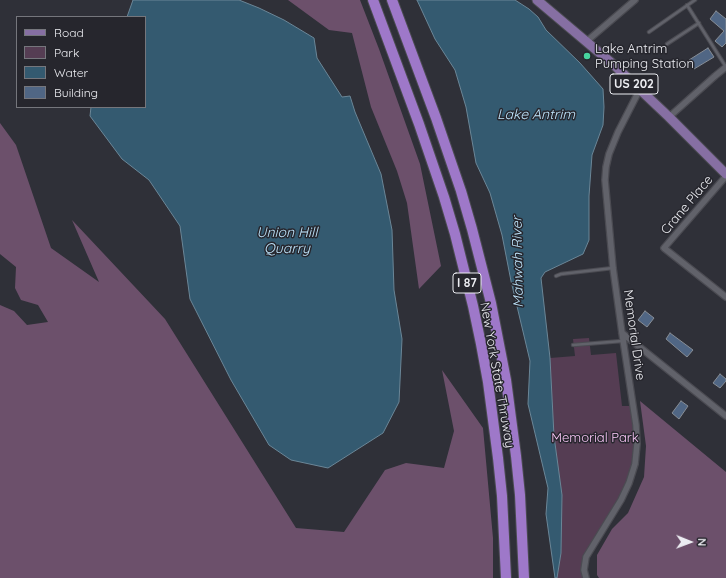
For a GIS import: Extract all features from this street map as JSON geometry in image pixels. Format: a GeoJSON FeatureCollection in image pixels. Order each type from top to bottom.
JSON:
{"type":"FeatureCollection","features":[{"type":"Feature","properties":{"kind":"highway","name":"New York State Thruway"},"geometry":{"type":"LineString","coordinates":[[373,0],[444,197],[473,306],[483,352],[495,435],[502,496],[506,578]]}},
{"type":"Feature","properties":{"kind":"highway","name":"New York State Thruway"},"geometry":{"type":"LineString","coordinates":[[392,0],[436,118],[461,191],[491,303],[506,380],[516,456],[524,578]]}},
{"type":"Feature","properties":{"kind":"main road","name":"US 202"},"geometry":{"type":"LineString","coordinates":[[537,0],[587,41],[640,89],[670,117],[726,175]]}},
{"type":"Feature","properties":{"kind":"street"},"geometry":{"type":"LineString","coordinates":[[587,41],[635,0]]}},
{"type":"Feature","properties":{"kind":"street"},"geometry":{"type":"LineString","coordinates":[[670,117],[726,67]]}},
{"type":"Feature","properties":{"kind":"street","name":"Memorial Drive"},"geometry":{"type":"LineString","coordinates":[[586,578],[584,570],[586,557],[630,483],[635,464],[637,444],[636,425],[613,268],[605,180],[609,154],[618,132],[640,89]]}},
{"type":"Feature","properties":{"kind":"street","name":"Crane Place"},"geometry":{"type":"LineString","coordinates":[[726,175],[664,248],[726,297]]}},
{"type":"Feature","properties":{"kind":"street"},"geometry":{"type":"LineString","coordinates":[[622,333],[726,416]]}},
{"type":"Feature","properties":{"kind":"lane"},"geometry":{"type":"LineString","coordinates":[[649,32],[695,0]]}},
{"type":"Feature","properties":{"kind":"lane"},"geometry":{"type":"LineString","coordinates":[[687,5],[726,67]]}},
{"type":"Feature","properties":{"kind":"lane"},"geometry":{"type":"LineString","coordinates":[[667,44],[699,23]]}},
{"type":"Feature","properties":{"kind":"lane"},"geometry":{"type":"LineString","coordinates":[[556,276],[561,274],[613,268]]}},
{"type":"Feature","properties":{"kind":"lane"},"geometry":{"type":"LineString","coordinates":[[573,345],[623,341]]}},
{"type":"Feature","properties":{"kind":"green space","name":"Memorial Park"},"geometry":{"type":"Polygon","coordinates":[[[589,338],[591,355],[616,353],[622,406],[633,406],[637,444],[629,483],[586,557],[586,578],[557,578],[561,553],[562,495],[554,436],[550,358],[575,356],[573,339],[589,338]]]}},
{"type":"Feature","properties":{"kind":"shaded area"},"geometry":{"type":"Polygon","coordinates":[[[288,0],[360,0],[420,164],[441,266],[419,289],[407,203],[397,171],[371,107],[352,33],[329,30],[288,0]]]}},
{"type":"Feature","properties":{"kind":"shaded area"},"geometry":{"type":"Polygon","coordinates":[[[0,123],[16,145],[51,248],[99,282],[72,220],[165,319],[296,528],[344,532],[385,470],[406,463],[444,468],[454,431],[442,370],[483,428],[493,538],[493,578],[0,578],[0,305],[14,311],[27,325],[48,322],[38,305],[21,300],[15,288],[16,267],[0,254],[0,123]]]}},
{"type":"Feature","properties":{"kind":"shaded area"},"geometry":{"type":"Polygon","coordinates":[[[640,401],[726,472],[726,578],[599,578],[597,575],[597,555],[612,529],[628,513],[644,477],[646,446],[640,401]]]}},
{"type":"Feature","properties":{"kind":"water","name":"Union Hill Quarry"},"geometry":{"type":"Polygon","coordinates":[[[133,0],[239,0],[284,20],[314,38],[317,58],[342,97],[350,96],[355,112],[381,174],[392,230],[394,290],[402,339],[399,402],[383,433],[328,468],[291,460],[269,445],[231,380],[190,299],[180,226],[149,180],[122,159],[90,116],[91,108],[146,108],[146,16],[127,16],[133,0]]]}},
{"type":"Feature","properties":{"kind":"water","name":"Lake Antrim"},"geometry":{"type":"Polygon","coordinates":[[[417,0],[515,0],[538,17],[546,30],[580,63],[603,89],[603,125],[592,155],[589,196],[589,240],[583,254],[545,272],[541,278],[550,358],[554,436],[562,495],[561,553],[557,578],[555,578],[546,514],[548,488],[528,404],[530,361],[502,235],[490,193],[476,163],[466,107],[455,70],[435,39],[417,0]]]}},
{"type":"Feature","properties":{"kind":"building"},"geometry":{"type":"Polygon","coordinates":[[[716,11],[726,19],[726,43],[722,47],[715,41],[724,31],[710,19],[716,11]]]}},
{"type":"Feature","properties":{"kind":"building"},"geometry":{"type":"Polygon","coordinates":[[[708,48],[714,57],[694,69],[689,60],[708,48]]]}},
{"type":"Feature","properties":{"kind":"building"},"geometry":{"type":"Polygon","coordinates":[[[645,311],[654,318],[647,327],[638,320],[645,311]]]}},
{"type":"Feature","properties":{"kind":"building"},"geometry":{"type":"Polygon","coordinates":[[[670,333],[693,350],[687,357],[666,339],[670,333]]]}},
{"type":"Feature","properties":{"kind":"building"},"geometry":{"type":"Polygon","coordinates":[[[720,374],[726,379],[726,381],[720,388],[713,383],[720,374]]]}},
{"type":"Feature","properties":{"kind":"building"},"geometry":{"type":"Polygon","coordinates":[[[681,401],[688,406],[679,419],[672,413],[681,401]]]}},
{"type":"Feature","properties":{"kind":"place","name":"Lake Antrim Pumping Station"},"geometry":{"type":"Point","coordinates":[587,56]}},
{"type":"Feature","properties":{"kind":"water label","name":"Mahwah River"},"geometry":{"type":"Point","coordinates":[518,262]}}]}
